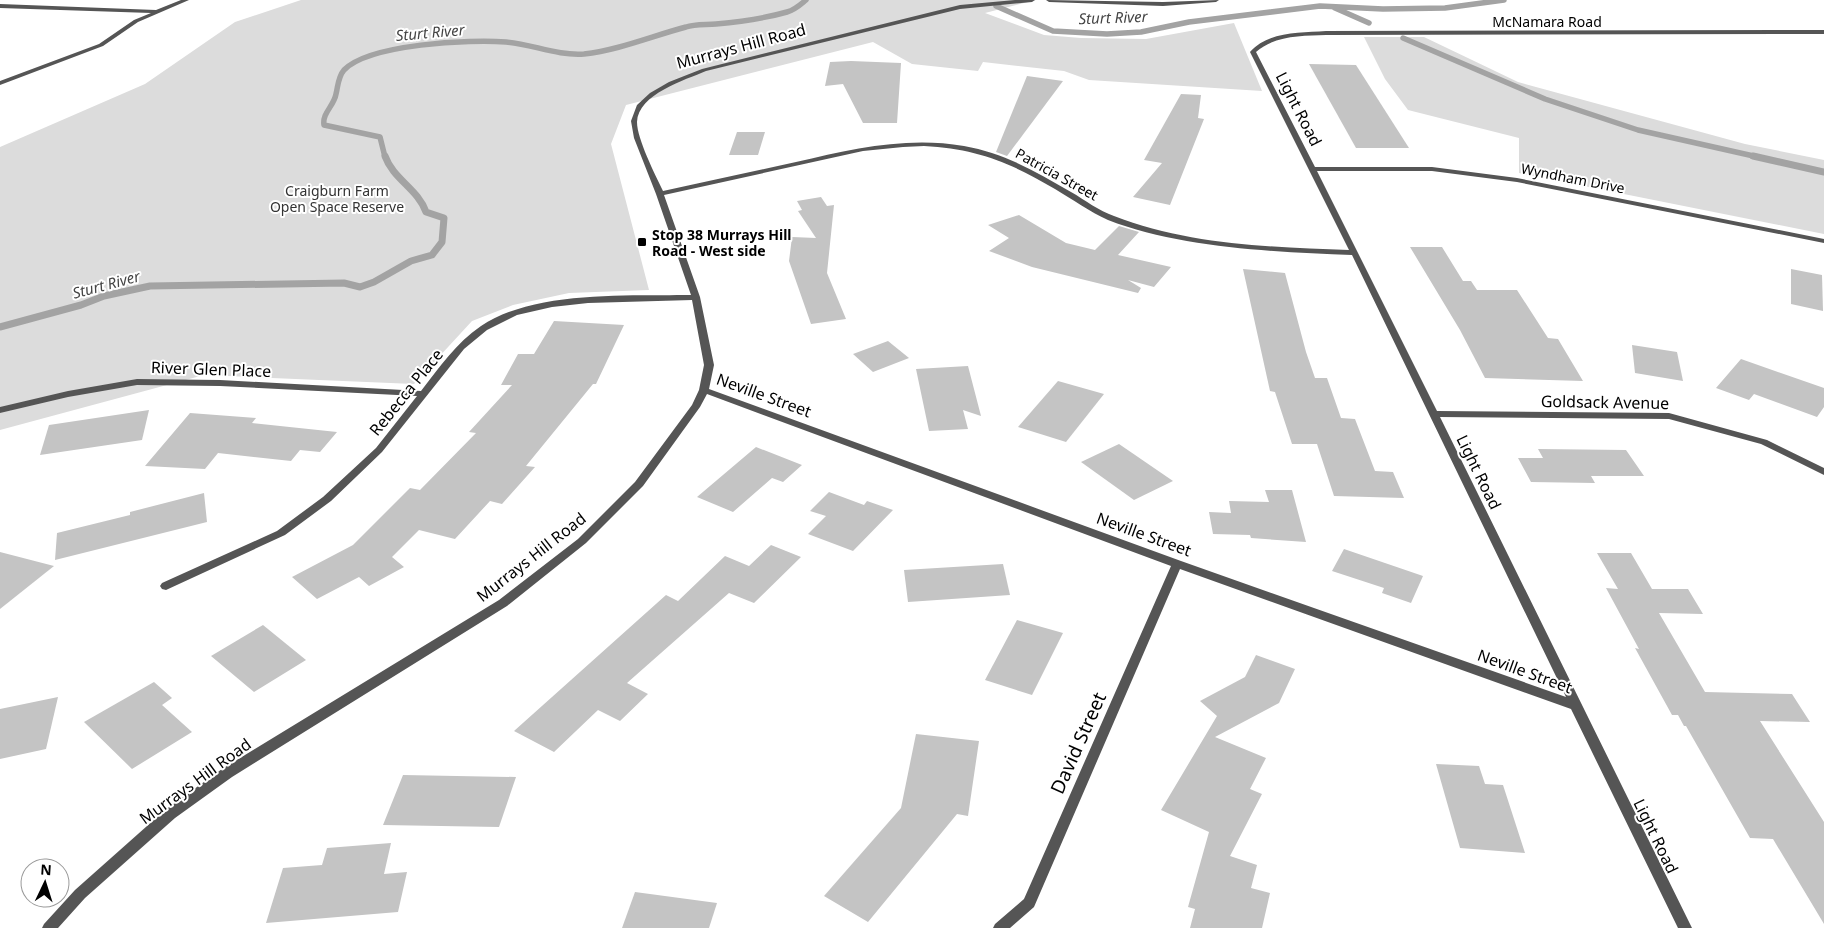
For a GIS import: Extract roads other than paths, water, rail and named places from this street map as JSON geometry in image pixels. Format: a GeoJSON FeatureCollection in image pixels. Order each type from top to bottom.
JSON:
{"type":"FeatureCollection","features":[{"type":"Feature","properties":{"kind":"street"},"geometry":{"type":"LineString","coordinates":[[0,83],[100,45],[136,21],[186,0]]}},
{"type":"Feature","properties":{"kind":"street","name":"Murrays Hill Road"},"geometry":{"type":"LineString","coordinates":[[49,928],[80,894],[170,814],[227,773],[503,603],[582,541],[639,484],[698,405],[704,390],[709,365],[696,296],[660,194],[637,138],[634,121],[640,105],[652,94],[671,83],[704,70],[960,7],[1032,0]]}},
{"type":"Feature","properties":{"kind":"street"},"geometry":{"type":"LineString","coordinates":[[1049,0],[1148,4],[1216,0]]}},
{"type":"Feature","properties":{"kind":"street"},"geometry":{"type":"LineString","coordinates":[[0,6],[159,11]]}},
{"type":"Feature","properties":{"kind":"street","name":"McNamara Road"},"geometry":{"type":"LineString","coordinates":[[1271,40],[1326,33],[1824,32]]}},
{"type":"Feature","properties":{"kind":"street","name":"Light Road"},"geometry":{"type":"LineString","coordinates":[[1271,40],[1258,45],[1253,52],[1435,414],[1574,706],[1685,928]]}},
{"type":"Feature","properties":{"kind":"street","name":"Patricia Street"},"geometry":{"type":"LineString","coordinates":[[660,194],[879,146],[935,145],[980,151],[1005,159],[1109,217],[1154,230],[1204,240],[1314,252],[1354,253]]}},
{"type":"Feature","properties":{"kind":"street","name":"Wyndham Drive"},"geometry":{"type":"LineString","coordinates":[[1313,169],[1432,169],[1517,180],[1824,241]]}},
{"type":"Feature","properties":{"kind":"street","name":"Rebecca Place"},"geometry":{"type":"LineString","coordinates":[[166,586],[282,532],[327,499],[379,450],[461,347],[484,328],[514,313],[552,304],[588,300],[696,296]]}},
{"type":"Feature","properties":{"kind":"street","name":"River Glen Place"},"geometry":{"type":"LineString","coordinates":[[0,410],[68,394],[137,382],[424,394]]}},
{"type":"Feature","properties":{"kind":"street","name":"Neville Street"},"geometry":{"type":"LineString","coordinates":[[704,390],[1177,564],[1574,706]]}},
{"type":"Feature","properties":{"kind":"street","name":"Goldsack Avenue"},"geometry":{"type":"LineString","coordinates":[[1435,414],[1669,416],[1764,442],[1824,472]]}},
{"type":"Feature","properties":{"kind":"street","name":"David Street"},"geometry":{"type":"LineString","coordinates":[[1000,928],[1029,903],[1177,564]]}},
{"type":"Feature","properties":{"kind":"waterway","name":"Sturt River"},"geometry":{"type":"LineString","coordinates":[[385,157],[380,137],[324,125],[325,117],[335,98],[339,79],[344,70],[357,61],[375,54],[421,45],[469,41],[516,43],[554,52],[584,54],[623,46],[689,26],[743,21],[779,14],[792,10],[806,0]]}},
{"type":"Feature","properties":{"kind":"waterway","name":"Sturt River"},"geometry":{"type":"LineString","coordinates":[[996,6],[1053,31],[1107,34],[1141,32],[1189,22],[1320,6],[1383,9],[1445,8],[1504,0]]}},
{"type":"Feature","properties":{"kind":"waterway"},"geometry":{"type":"LineString","coordinates":[[1335,8],[1369,23]]}},
{"type":"Feature","properties":{"kind":"waterway"},"geometry":{"type":"LineString","coordinates":[[1403,38],[1545,99],[1638,130],[1758,157]]}},
{"type":"Feature","properties":{"kind":"waterway","name":"Sturt River"},"geometry":{"type":"LineString","coordinates":[[0,327],[81,305],[104,296],[150,286],[344,283],[360,287],[374,282],[411,261],[432,255],[442,242],[444,218],[426,212],[417,197],[394,171],[385,156]]}},
{"type":"Feature","properties":{"kind":"waterway"},"geometry":{"type":"LineString","coordinates":[[1753,156],[1824,172]]}},
{"type":"Feature","properties":{"kind":"place","name":"Stop 38 Murrays Hill Road - West side"},"geometry":{"type":"Point","coordinates":[642,242]}},
{"type":"Feature","properties":{"kind":"park label","name":"Craigburn Farm Open Space Reserve"},"geometry":{"type":"Point","coordinates":[337,198]}}]}
